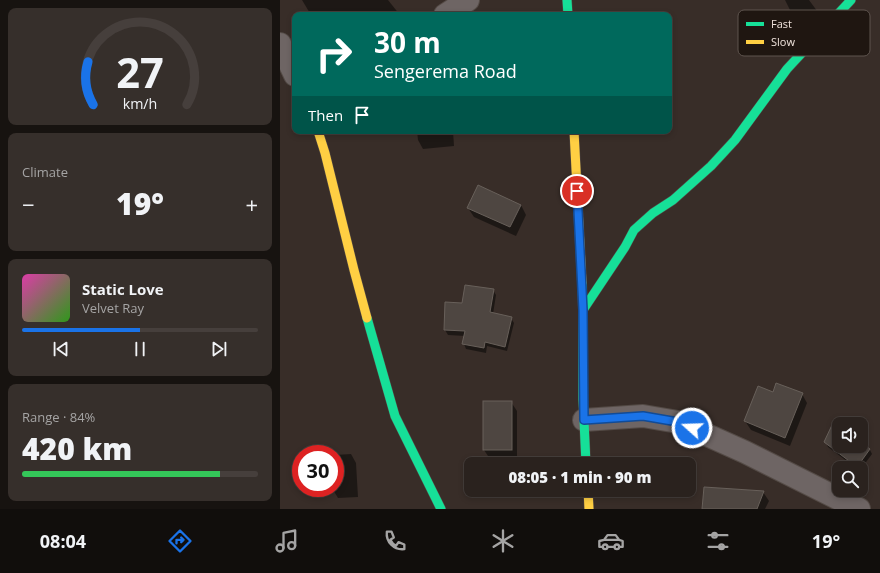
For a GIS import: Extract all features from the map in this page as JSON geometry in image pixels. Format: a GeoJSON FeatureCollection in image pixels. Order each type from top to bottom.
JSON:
{"type":"FeatureCollection","features":[{"type":"Feature","properties":{"kind":"street"},"geometry":{"type":"LineString","coordinates":[[450,12],[468,0]]}},
{"type":"Feature","properties":{"kind":"street"},"geometry":{"type":"LineString","coordinates":[[842,10],[851,0]]}},
{"type":"Feature","properties":{"kind":"street"},"geometry":{"type":"LineString","coordinates":[[280,44],[292,69]]}},
{"type":"Feature","properties":{"kind":"street"},"geometry":{"type":"LineString","coordinates":[[583,310],[625,247],[634,230],[653,213],[673,200],[711,166],[735,140],[787,68],[798,56]]}},
{"type":"Feature","properties":{"kind":"street"},"geometry":{"type":"LineString","coordinates":[[319,134],[354,270],[395,416],[441,509]]}},
{"type":"Feature","properties":{"kind":"street"},"geometry":{"type":"LineString","coordinates":[[574,134],[583,310],[586,457]]}},
{"type":"Feature","properties":{"kind":"street"},"geometry":{"type":"LineString","coordinates":[[584,420],[643,416],[678,422],[744,452],[859,509]]}},
{"type":"Feature","properties":{"kind":"street"},"geometry":{"type":"LineString","coordinates":[[588,497],[589,509]]}},
{"type":"Feature","properties":{"kind":"building"},"geometry":{"type":"Polygon","coordinates":[[[478,185],[521,205],[510,227],[467,208],[478,185]]]}},
{"type":"Feature","properties":{"kind":"building"},"geometry":{"type":"Polygon","coordinates":[[[465,285],[494,289],[490,312],[512,317],[505,347],[485,342],[484,348],[462,344],[465,331],[444,330],[445,302],[462,303],[465,285]]]}},
{"type":"Feature","properties":{"kind":"building"},"geometry":{"type":"Polygon","coordinates":[[[776,383],[803,393],[785,438],[744,421],[758,386],[773,392],[776,383]]]}},
{"type":"Feature","properties":{"kind":"building"},"geometry":{"type":"Polygon","coordinates":[[[483,401],[512,401],[512,450],[483,450],[483,401]]]}},
{"type":"Feature","properties":{"kind":"building"},"geometry":{"type":"Polygon","coordinates":[[[832,425],[832,448],[824,442],[832,425]]]}},
{"type":"Feature","properties":{"kind":"building"},"geometry":{"type":"Polygon","coordinates":[[[839,453],[867,453],[861,461],[849,461],[839,453]]]}},
{"type":"Feature","properties":{"kind":"building"},"geometry":{"type":"Polygon","coordinates":[[[704,487],[764,491],[757,509],[702,509],[704,487]]]}},
{"type":"Feature","properties":{"kind":"traffic: fast"},"geometry":{"type":"LineString","coordinates":[[567,0],[568,12]]}},
{"type":"Feature","properties":{"kind":"traffic: fast"},"geometry":{"type":"LineString","coordinates":[[842,10],[851,0]]}},
{"type":"Feature","properties":{"kind":"traffic: fast"},"geometry":{"type":"LineString","coordinates":[[583,310],[625,247],[634,230],[653,213],[673,200],[711,166],[735,140],[787,69],[799,56]]}},
{"type":"Feature","properties":{"kind":"traffic: fast"},"geometry":{"type":"LineString","coordinates":[[582,283],[583,399],[586,457]]}},
{"type":"Feature","properties":{"kind":"traffic: fast"},"geometry":{"type":"LineString","coordinates":[[367,318],[395,416],[441,509]]}},
{"type":"Feature","properties":{"kind":"traffic: slow"},"geometry":{"type":"LineString","coordinates":[[319,134],[367,318]]}},
{"type":"Feature","properties":{"kind":"traffic: slow"},"geometry":{"type":"LineString","coordinates":[[574,134],[582,283]]}},
{"type":"Feature","properties":{"kind":"traffic: slow"},"geometry":{"type":"LineString","coordinates":[[588,497],[589,509]]}},
{"type":"Feature","properties":{"kind":"route"},"geometry":{"type":"LineString","coordinates":[[577,191],[583,310],[584,420],[643,416],[678,422],[692,428]]}}]}
